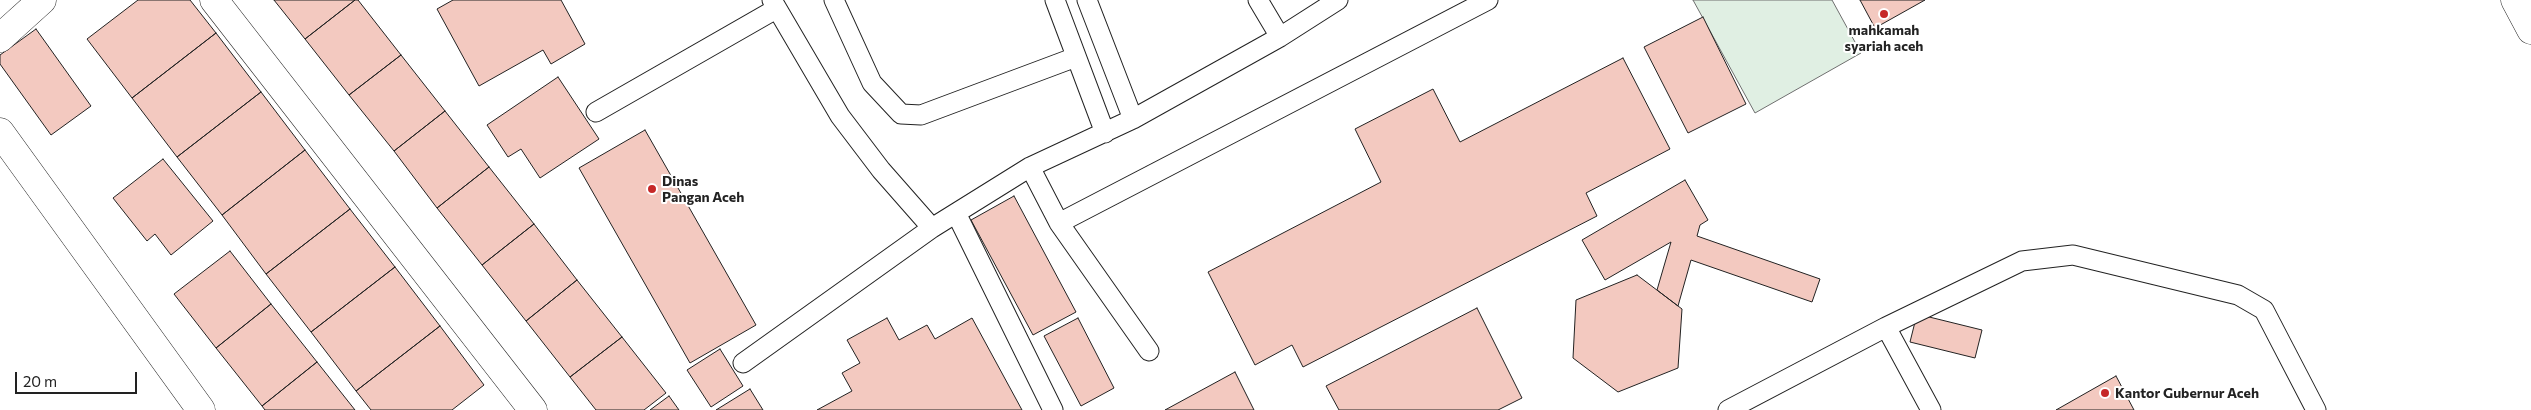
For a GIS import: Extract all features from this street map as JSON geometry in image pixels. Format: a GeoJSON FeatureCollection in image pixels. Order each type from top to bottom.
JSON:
{"type":"FeatureCollection","features":[{"type":"Feature","properties":{"kind":"main road"},"geometry":{"type":"LineString","coordinates":[[0,38],[42,0]]}},
{"type":"Feature","properties":{"kind":"main road"},"geometry":{"type":"LineString","coordinates":[[214,0],[533,410]]}},
{"type":"Feature","properties":{"kind":"main road"},"geometry":{"type":"LineString","coordinates":[[2515,0],[2531,30]]}},
{"type":"Feature","properties":{"kind":"main road"},"geometry":{"type":"LineString","coordinates":[[0,132],[201,410]]}},
{"type":"Feature","properties":{"kind":"lane"},"geometry":{"type":"LineString","coordinates":[[834,0],[872,83],[901,114],[921,116],[1076,57]]}},
{"type":"Feature","properties":{"kind":"lane"},"geometry":{"type":"LineString","coordinates":[[1055,0],[1105,133]]}},
{"type":"Feature","properties":{"kind":"lane"},"geometry":{"type":"LineString","coordinates":[[1087,0],[1133,119]]}},
{"type":"Feature","properties":{"kind":"lane"},"geometry":{"type":"LineString","coordinates":[[1258,0],[1280,37]]}},
{"type":"Feature","properties":{"kind":"lane"},"geometry":{"type":"LineString","coordinates":[[743,363],[932,228],[1030,167],[1133,119],[1280,37],[1338,0]]}},
{"type":"Feature","properties":{"kind":"lane"},"geometry":{"type":"LineString","coordinates":[[1059,223],[1488,0]]}},
{"type":"Feature","properties":{"kind":"lane"},"geometry":{"type":"LineString","coordinates":[[596,112],[774,4],[840,116],[881,170],[932,228]]}},
{"type":"Feature","properties":{"kind":"lane"},"geometry":{"type":"LineString","coordinates":[[1030,167],[1059,223],[1149,351]]}},
{"type":"Feature","properties":{"kind":"lane"},"geometry":{"type":"LineString","coordinates":[[956,213],[1053,410]]}},
{"type":"Feature","properties":{"kind":"lane"},"geometry":{"type":"LineString","coordinates":[[1728,410],[1886,327],[2022,261],[2074,255],[2238,295],[2264,310],[2316,410]]}},
{"type":"Feature","properties":{"kind":"lane"},"geometry":{"type":"LineString","coordinates":[[1886,327],[1931,410]]}},
{"type":"Feature","properties":{"kind":"green space"},"geometry":{"type":"Polygon","coordinates":[[[1693,0],[1832,0],[1861,53],[1755,113],[1693,0]]]}},
{"type":"Feature","properties":{"kind":"building"},"geometry":{"type":"Polygon","coordinates":[[[138,0],[190,0],[216,33],[132,98],[87,39],[138,0]]]}},
{"type":"Feature","properties":{"kind":"building"},"geometry":{"type":"Polygon","coordinates":[[[274,0],[355,0],[305,39],[274,0]]]}},
{"type":"Feature","properties":{"kind":"building"},"geometry":{"type":"Polygon","coordinates":[[[355,0],[358,0],[401,55],[349,95],[305,39],[355,0]]]}},
{"type":"Feature","properties":{"kind":"building"},"geometry":{"type":"Polygon","coordinates":[[[453,0],[561,0],[585,44],[551,64],[543,50],[479,86],[437,9],[453,0]]]}},
{"type":"Feature","properties":{"kind":"building","name":"mahkamah syariah aceh"},"geometry":{"type":"Polygon","coordinates":[[[1860,0],[1925,0],[1875,28],[1860,0]]]}},
{"type":"Feature","properties":{"kind":"building"},"geometry":{"type":"Polygon","coordinates":[[[1703,17],[1746,104],[1688,133],[1644,47],[1703,17]]]}},
{"type":"Feature","properties":{"kind":"building"},"geometry":{"type":"Polygon","coordinates":[[[36,29],[91,106],[51,135],[0,64],[0,55],[36,29]]]}},
{"type":"Feature","properties":{"kind":"building"},"geometry":{"type":"Polygon","coordinates":[[[216,33],[261,92],[177,157],[132,98],[216,33]]]}},
{"type":"Feature","properties":{"kind":"building"},"geometry":{"type":"Polygon","coordinates":[[[401,55],[445,111],[394,151],[349,95],[401,55]]]}},
{"type":"Feature","properties":{"kind":"building"},"geometry":{"type":"Polygon","coordinates":[[[1623,58],[1670,149],[1586,193],[1597,216],[1303,367],[1292,345],[1255,365],[1208,272],[1381,182],[1355,129],[1433,89],[1460,142],[1623,58]]]}},
{"type":"Feature","properties":{"kind":"building"},"geometry":{"type":"Polygon","coordinates":[[[558,77],[599,139],[540,178],[521,149],[508,157],[487,125],[558,77]]]}},
{"type":"Feature","properties":{"kind":"building"},"geometry":{"type":"Polygon","coordinates":[[[261,92],[305,150],[222,215],[177,157],[261,92]]]}},
{"type":"Feature","properties":{"kind":"building"},"geometry":{"type":"Polygon","coordinates":[[[445,111],[489,167],[437,208],[394,151],[445,111]]]}},
{"type":"Feature","properties":{"kind":"building"},"geometry":{"type":"Polygon","coordinates":[[[645,130],[756,325],[690,363],[579,168],[645,130]]]}},
{"type":"Feature","properties":{"kind":"building"},"geometry":{"type":"Polygon","coordinates":[[[305,150],[350,209],[266,274],[222,215],[305,150]]]}},
{"type":"Feature","properties":{"kind":"building"},"geometry":{"type":"Polygon","coordinates":[[[163,159],[213,221],[171,255],[155,234],[147,241],[113,198],[163,159]]]}},
{"type":"Feature","properties":{"kind":"building"},"geometry":{"type":"Polygon","coordinates":[[[489,167],[534,224],[482,265],[437,208],[489,167]]]}},
{"type":"Feature","properties":{"kind":"building"},"geometry":{"type":"Polygon","coordinates":[[[1685,180],[1708,220],[1700,225],[1697,236],[1820,279],[1812,302],[1691,260],[1678,306],[1657,290],[1671,242],[1605,280],[1582,240],[1685,180]]]}},
{"type":"Feature","properties":{"kind":"building"},"geometry":{"type":"Polygon","coordinates":[[[1014,196],[1076,312],[1033,335],[971,220],[1014,196]]]}},
{"type":"Feature","properties":{"kind":"building"},"geometry":{"type":"Polygon","coordinates":[[[350,209],[395,267],[311,332],[266,274],[350,209]]]}},
{"type":"Feature","properties":{"kind":"building"},"geometry":{"type":"Polygon","coordinates":[[[534,224],[577,280],[526,321],[482,265],[534,224]]]}},
{"type":"Feature","properties":{"kind":"building"},"geometry":{"type":"Polygon","coordinates":[[[230,251],[271,304],[216,348],[174,294],[230,251]]]}},
{"type":"Feature","properties":{"kind":"building"},"geometry":{"type":"Polygon","coordinates":[[[395,267],[440,326],[356,391],[311,332],[395,267]]]}},
{"type":"Feature","properties":{"kind":"building"},"geometry":{"type":"Polygon","coordinates":[[[1637,275],[1682,309],[1678,368],[1618,392],[1573,358],[1576,300],[1637,275]]]}},
{"type":"Feature","properties":{"kind":"building"},"geometry":{"type":"Polygon","coordinates":[[[577,280],[622,337],[570,377],[526,321],[577,280]]]}},
{"type":"Feature","properties":{"kind":"building"},"geometry":{"type":"Polygon","coordinates":[[[271,304],[317,362],[262,406],[216,348],[271,304]]]}},
{"type":"Feature","properties":{"kind":"building"},"geometry":{"type":"Polygon","coordinates":[[[1477,308],[1522,398],[1498,410],[1339,410],[1326,386],[1477,308]]]}},
{"type":"Feature","properties":{"kind":"building"},"geometry":{"type":"Polygon","coordinates":[[[1917,314],[1982,330],[1975,358],[1910,342],[1917,314]]]}},
{"type":"Feature","properties":{"kind":"building"},"geometry":{"type":"Polygon","coordinates":[[[887,318],[899,340],[927,325],[935,339],[972,318],[1022,410],[817,410],[852,391],[842,373],[860,363],[847,340],[887,318]]]}},
{"type":"Feature","properties":{"kind":"building"},"geometry":{"type":"Polygon","coordinates":[[[1078,318],[1114,388],[1081,406],[1044,336],[1078,318]]]}},
{"type":"Feature","properties":{"kind":"building"},"geometry":{"type":"Polygon","coordinates":[[[440,326],[484,385],[452,410],[371,410],[356,391],[440,326]]]}},
{"type":"Feature","properties":{"kind":"building"},"geometry":{"type":"Polygon","coordinates":[[[622,337],[666,393],[644,410],[596,410],[570,377],[622,337]]]}},
{"type":"Feature","properties":{"kind":"building"},"geometry":{"type":"Polygon","coordinates":[[[720,349],[743,386],[711,407],[687,370],[720,349]]]}},
{"type":"Feature","properties":{"kind":"building"},"geometry":{"type":"Polygon","coordinates":[[[317,362],[355,410],[265,410],[262,406],[317,362]]]}},
{"type":"Feature","properties":{"kind":"building"},"geometry":{"type":"Polygon","coordinates":[[[1235,372],[1254,410],[1165,410],[1235,372]]]}},
{"type":"Feature","properties":{"kind":"building","name":"Kantor Gubernur Aceh"},"geometry":{"type":"Polygon","coordinates":[[[2116,376],[2134,410],[2056,410],[2116,376]]]}},
{"type":"Feature","properties":{"kind":"building"},"geometry":{"type":"Polygon","coordinates":[[[750,389],[763,410],[716,410],[750,389]]]}},
{"type":"Feature","properties":{"kind":"building"},"geometry":{"type":"Polygon","coordinates":[[[669,396],[679,410],[650,410],[669,396]]]}},
{"type":"Feature","properties":{"kind":"place","name":"mahkamah syariah aceh"},"geometry":{"type":"Point","coordinates":[1884,14]}},
{"type":"Feature","properties":{"kind":"place","name":"Dinas Pangan Aceh"},"geometry":{"type":"Point","coordinates":[652,189]}},
{"type":"Feature","properties":{"kind":"place","name":"Kantor Gubernur Aceh"},"geometry":{"type":"Point","coordinates":[2105,393]}}]}
